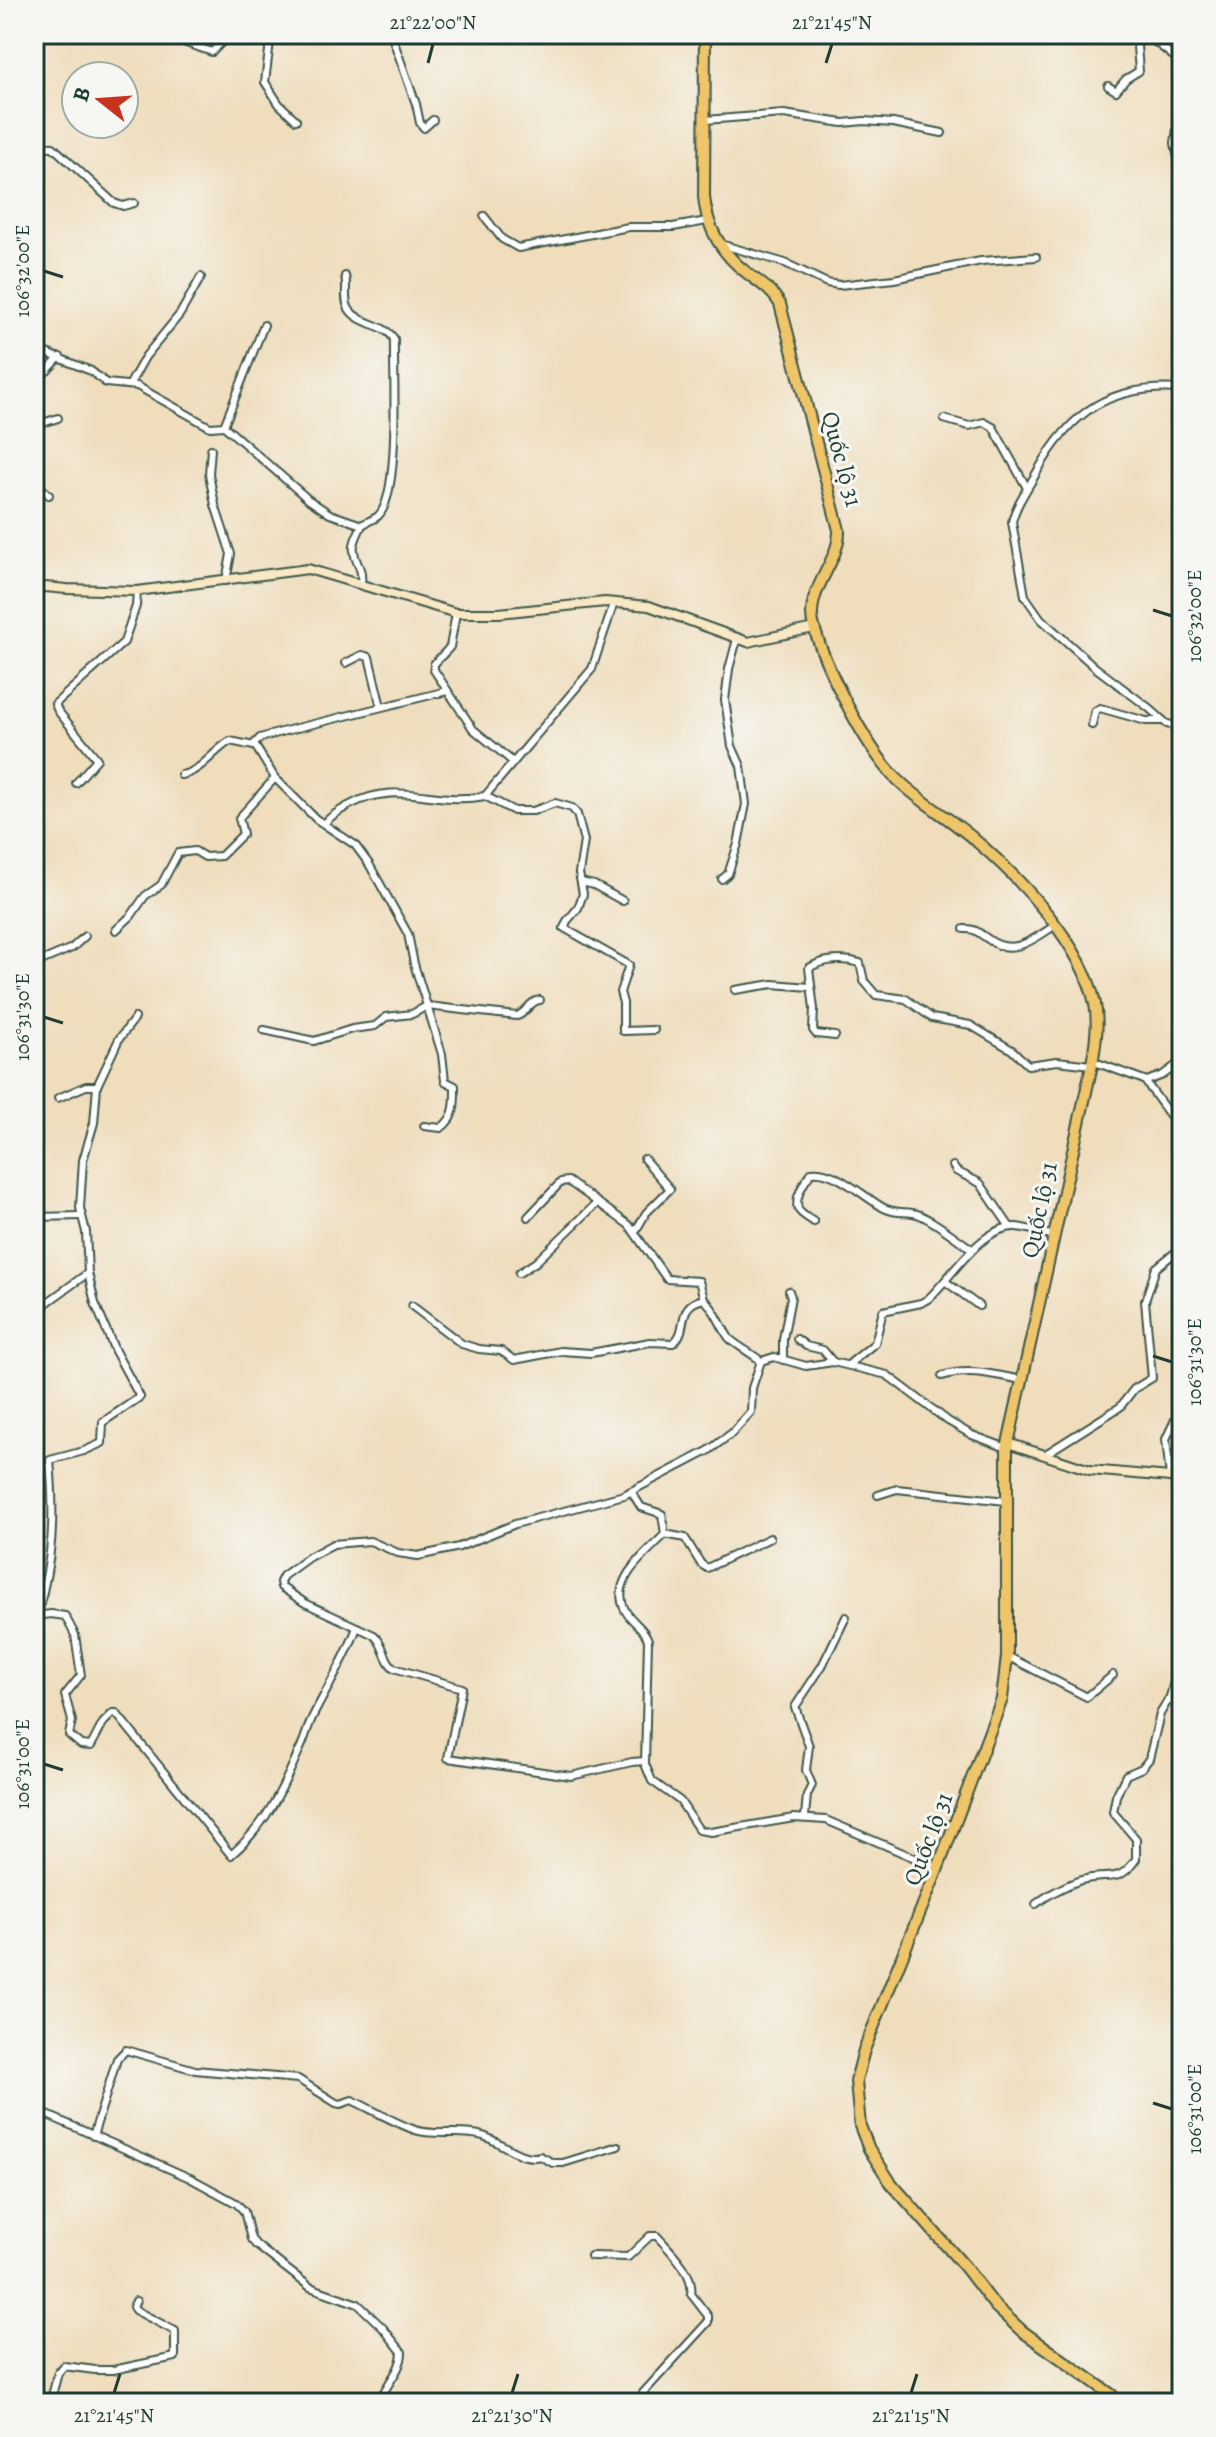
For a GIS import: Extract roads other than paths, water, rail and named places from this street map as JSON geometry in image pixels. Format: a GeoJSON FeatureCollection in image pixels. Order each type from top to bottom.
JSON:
{"type":"FeatureCollection","features":[{"type":"Feature","properties":{"kind":"highway","name":"Quốc lộ 31"},"geometry":{"type":"LineString","coordinates":[[705,34],[704,197],[707,221],[720,244],[739,266],[770,290],[780,304],[824,467],[839,537],[816,593],[812,611],[814,628],[850,709],[887,767],[901,783],[1003,865],[1054,926],[1077,961],[1095,1004],[1096,1037],[1092,1063],[1008,1446],[1007,1656],[1004,1685],[995,1723],[859,2065],[856,2081],[860,2126],[869,2149],[891,2183],[993,2303],[1022,2331],[1119,2403]]}},
{"type":"Feature","properties":{"kind":"street"},"geometry":{"type":"LineString","coordinates":[[169,37],[212,52],[230,34]]}},
{"type":"Feature","properties":{"kind":"street"},"geometry":{"type":"LineString","coordinates":[[271,34],[265,82],[279,104],[296,120]]}},
{"type":"Feature","properties":{"kind":"street"},"geometry":{"type":"LineString","coordinates":[[302,34],[306,37],[323,35]]}},
{"type":"Feature","properties":{"kind":"street"},"geometry":{"type":"LineString","coordinates":[[391,34],[420,123],[425,127],[433,120]]}},
{"type":"Feature","properties":{"kind":"street"},"geometry":{"type":"LineString","coordinates":[[1108,86],[1116,91],[1126,79],[1139,71],[1136,34]]}},
{"type":"Feature","properties":{"kind":"street"},"geometry":{"type":"LineString","coordinates":[[1145,34],[1182,63]]}},
{"type":"Feature","properties":{"kind":"street"},"geometry":{"type":"LineString","coordinates":[[1182,94],[1175,138],[1182,178]]}},
{"type":"Feature","properties":{"kind":"street"},"geometry":{"type":"LineString","coordinates":[[705,120],[784,114],[843,123],[893,123],[942,133]]}},
{"type":"Feature","properties":{"kind":"street"},"geometry":{"type":"LineString","coordinates":[[34,146],[53,147],[114,203],[123,206],[134,203]]}},
{"type":"Feature","properties":{"kind":"street"},"geometry":{"type":"LineString","coordinates":[[484,216],[502,239],[518,248],[629,227],[673,227],[707,221]]}},
{"type":"Feature","properties":{"kind":"street"},"geometry":{"type":"LineString","coordinates":[[720,244],[785,263],[827,283],[839,285],[894,279],[981,261],[1036,257]]}},
{"type":"Feature","properties":{"kind":"street"},"geometry":{"type":"LineString","coordinates":[[345,276],[351,312],[392,334],[394,339],[395,424],[389,483],[378,516],[362,525],[353,550],[362,567],[361,584]]}},
{"type":"Feature","properties":{"kind":"street"},"geometry":{"type":"LineString","coordinates":[[130,384],[145,357],[180,314],[201,277]]}},
{"type":"Feature","properties":{"kind":"street"},"geometry":{"type":"LineString","coordinates":[[224,426],[264,325]]}},
{"type":"Feature","properties":{"kind":"street"},"geometry":{"type":"LineString","coordinates":[[34,348],[94,372],[106,383],[130,384],[207,426],[224,426],[309,500],[330,514],[362,525]]}},
{"type":"Feature","properties":{"kind":"street"},"geometry":{"type":"LineString","coordinates":[[34,380],[60,357]]}},
{"type":"Feature","properties":{"kind":"street"},"geometry":{"type":"LineString","coordinates":[[1182,389],[1149,388],[1114,396],[1077,417],[1056,439],[1027,488],[1012,527],[1024,591],[1030,605],[1054,633],[1163,721],[1172,727],[1182,727]]}},
{"type":"Feature","properties":{"kind":"street"},"geometry":{"type":"LineString","coordinates":[[34,426],[58,418]]}},
{"type":"Feature","properties":{"kind":"street"},"geometry":{"type":"LineString","coordinates":[[944,419],[969,426],[984,422],[993,427],[1027,488]]}},
{"type":"Feature","properties":{"kind":"street"},"geometry":{"type":"LineString","coordinates":[[211,449],[209,463],[215,505],[231,554],[226,581]]}},
{"type":"Feature","properties":{"kind":"street"},"geometry":{"type":"LineString","coordinates":[[34,481],[49,495]]}},
{"type":"Feature","properties":{"kind":"street"},"geometry":{"type":"LineString","coordinates":[[34,586],[137,591],[308,569],[456,613],[499,613],[551,606],[614,603],[649,606],[737,639],[759,642],[814,628]]}},
{"type":"Feature","properties":{"kind":"street"},"geometry":{"type":"LineString","coordinates":[[76,783],[97,759],[55,704],[124,642],[136,606],[137,591]]}},
{"type":"Feature","properties":{"kind":"street"},"geometry":{"type":"LineString","coordinates":[[485,796],[592,669],[614,603]]}},
{"type":"Feature","properties":{"kind":"street"},"geometry":{"type":"LineString","coordinates":[[456,613],[450,647],[434,666],[473,729],[513,762]]}},
{"type":"Feature","properties":{"kind":"street"},"geometry":{"type":"LineString","coordinates":[[722,879],[728,874],[738,844],[746,804],[741,766],[732,746],[725,700],[737,639]]}},
{"type":"Feature","properties":{"kind":"street"},"geometry":{"type":"LineString","coordinates":[[346,663],[362,655],[369,657],[381,707]]}},
{"type":"Feature","properties":{"kind":"street"},"geometry":{"type":"LineString","coordinates":[[254,746],[260,738],[447,691]]}},
{"type":"Feature","properties":{"kind":"street"},"geometry":{"type":"LineString","coordinates":[[1092,725],[1095,711],[1100,708],[1146,721],[1163,721]]}},
{"type":"Feature","properties":{"kind":"street"},"geometry":{"type":"LineString","coordinates":[[181,775],[192,773],[230,741],[254,746],[275,778],[316,819],[355,845],[369,864],[408,934],[442,1054],[445,1081],[455,1086],[455,1107],[451,1119],[443,1127],[424,1126]]}},
{"type":"Feature","properties":{"kind":"street"},"geometry":{"type":"LineString","coordinates":[[116,930],[140,902],[161,885],[178,853],[195,851],[205,857],[221,856],[234,846],[243,834],[239,818],[275,778]]}},
{"type":"Feature","properties":{"kind":"street"},"geometry":{"type":"LineString","coordinates":[[325,823],[357,801],[380,793],[406,792],[446,799],[485,796],[514,811],[533,811],[555,803],[574,810],[584,838],[579,873],[583,894],[564,928],[629,965],[620,992],[623,1031],[654,1030]]}},
{"type":"Feature","properties":{"kind":"street"},"geometry":{"type":"LineString","coordinates":[[581,882],[594,885],[623,901]]}},
{"type":"Feature","properties":{"kind":"street"},"geometry":{"type":"LineString","coordinates":[[964,929],[974,929],[996,945],[1013,948],[1024,945],[1054,926]]}},
{"type":"Feature","properties":{"kind":"street"},"geometry":{"type":"LineString","coordinates":[[34,964],[72,948],[85,936]]}},
{"type":"Feature","properties":{"kind":"street"},"geometry":{"type":"LineString","coordinates":[[835,1036],[814,1032],[810,966],[836,960],[859,962],[864,981],[876,995],[906,999],[932,1018],[970,1025],[999,1041],[1028,1065],[1057,1061],[1092,1063],[1145,1081],[1182,1132]]}},
{"type":"Feature","properties":{"kind":"street"},"geometry":{"type":"LineString","coordinates":[[735,990],[773,984],[810,987]]}},
{"type":"Feature","properties":{"kind":"street"},"geometry":{"type":"LineString","coordinates":[[264,1030],[314,1041],[352,1029],[375,1026],[386,1017],[412,1014],[427,1006],[517,1016],[534,1001],[540,1000]]}},
{"type":"Feature","properties":{"kind":"street"},"geometry":{"type":"LineString","coordinates":[[135,1018],[119,1039],[97,1086],[94,1123],[83,1160],[82,1216],[88,1273],[102,1322],[140,1397],[103,1422],[102,1443],[50,1460],[53,1541],[36,1616],[65,1616],[75,1635],[81,1675],[65,1695],[72,1721],[71,1738],[81,1745],[91,1746],[107,1717],[116,1713],[231,1855],[271,1812],[301,1749],[312,1717],[343,1663],[357,1627]]}},
{"type":"Feature","properties":{"kind":"street"},"geometry":{"type":"LineString","coordinates":[[1145,1081],[1158,1077],[1182,1061]]}},
{"type":"Feature","properties":{"kind":"street"},"geometry":{"type":"LineString","coordinates":[[58,1098],[86,1086],[97,1086]]}},
{"type":"Feature","properties":{"kind":"street"},"geometry":{"type":"LineString","coordinates":[[635,1232],[646,1213],[670,1189],[644,1159]]}},
{"type":"Feature","properties":{"kind":"street"},"geometry":{"type":"LineString","coordinates":[[953,1166],[956,1171],[980,1183],[1010,1227]]}},
{"type":"Feature","properties":{"kind":"street"},"geometry":{"type":"LineString","coordinates":[[814,1222],[799,1211],[798,1205],[805,1181],[812,1172],[820,1171],[890,1211],[925,1218],[972,1249]]}},
{"type":"Feature","properties":{"kind":"street"},"geometry":{"type":"LineString","coordinates":[[528,1217],[563,1181],[572,1183],[620,1217],[635,1232],[664,1277],[672,1281],[697,1280],[704,1299],[732,1341],[748,1349],[761,1361]]}},
{"type":"Feature","properties":{"kind":"street"},"geometry":{"type":"LineString","coordinates":[[519,1273],[536,1262],[597,1203]]}},
{"type":"Feature","properties":{"kind":"street"},"geometry":{"type":"LineString","coordinates":[[34,1217],[82,1216]]}},
{"type":"Feature","properties":{"kind":"street"},"geometry":{"type":"LineString","coordinates":[[848,1365],[875,1343],[883,1311],[925,1302],[946,1282],[972,1249],[993,1234],[1010,1227],[1054,1236]]}},
{"type":"Feature","properties":{"kind":"street"},"geometry":{"type":"LineString","coordinates":[[1044,1455],[1120,1407],[1132,1391],[1152,1378],[1145,1301],[1156,1268],[1182,1247]]}},
{"type":"Feature","properties":{"kind":"street"},"geometry":{"type":"LineString","coordinates":[[34,1312],[88,1273]]}},
{"type":"Feature","properties":{"kind":"street"},"geometry":{"type":"LineString","coordinates":[[946,1282],[979,1306]]}},
{"type":"Feature","properties":{"kind":"street"},"geometry":{"type":"LineString","coordinates":[[783,1360],[783,1339],[791,1297],[789,1291]]}},
{"type":"Feature","properties":{"kind":"street"},"geometry":{"type":"LineString","coordinates":[[412,1306],[462,1344],[501,1351],[511,1359],[519,1360],[561,1351],[591,1353],[650,1342],[673,1343],[681,1334],[685,1312],[694,1302],[704,1299]]}},
{"type":"Feature","properties":{"kind":"street"},"geometry":{"type":"LineString","coordinates":[[797,1339],[806,1346],[823,1350],[833,1362]]}},
{"type":"Feature","properties":{"kind":"street"},"geometry":{"type":"LineString","coordinates":[[645,1761],[571,1776],[448,1758],[462,1688],[394,1668],[388,1662],[381,1641],[367,1630],[305,1603],[284,1590],[280,1585],[281,1578],[333,1544],[365,1541],[406,1555],[426,1555],[459,1547],[515,1524],[573,1510],[631,1491],[708,1451],[736,1430],[751,1412],[752,1388],[761,1361],[771,1357],[806,1366],[833,1362],[887,1375],[948,1421],[972,1435],[1090,1470],[1170,1477],[1182,1482]]}},
{"type":"Feature","properties":{"kind":"street"},"geometry":{"type":"LineString","coordinates":[[942,1376],[959,1370],[1022,1380]]}},
{"type":"Feature","properties":{"kind":"street"},"geometry":{"type":"LineString","coordinates":[[1170,1477],[1166,1439],[1182,1405]]}},
{"type":"Feature","properties":{"kind":"street"},"geometry":{"type":"LineString","coordinates":[[878,1495],[897,1489],[1006,1501]]}},
{"type":"Feature","properties":{"kind":"street"},"geometry":{"type":"LineString","coordinates":[[631,1491],[641,1507],[662,1514],[665,1534]]}},
{"type":"Feature","properties":{"kind":"street"},"geometry":{"type":"LineString","coordinates":[[665,1534],[685,1538],[701,1564],[707,1568],[770,1538]]}},
{"type":"Feature","properties":{"kind":"street"},"geometry":{"type":"LineString","coordinates":[[665,1534],[629,1572],[622,1593],[624,1609],[645,1631],[648,1640],[645,1761],[652,1781],[680,1801],[699,1830],[711,1832],[805,1817],[841,1825],[938,1868]]}},
{"type":"Feature","properties":{"kind":"street"},"geometry":{"type":"LineString","coordinates":[[805,1817],[807,1795],[812,1785],[806,1773],[809,1746],[795,1707],[822,1666],[846,1617]]}},
{"type":"Feature","properties":{"kind":"street"},"geometry":{"type":"LineString","coordinates":[[1036,1904],[1043,1897],[1083,1879],[1110,1878],[1124,1873],[1136,1859],[1136,1839],[1113,1812],[1116,1796],[1126,1775],[1142,1768],[1149,1759],[1160,1714],[1168,1700],[1182,1651]]}},
{"type":"Feature","properties":{"kind":"street"},"geometry":{"type":"LineString","coordinates":[[1007,1656],[1087,1697],[1113,1675]]}},
{"type":"Feature","properties":{"kind":"street"},"geometry":{"type":"LineString","coordinates":[[1168,1700],[1182,1706]]}},
{"type":"Feature","properties":{"kind":"street"},"geometry":{"type":"LineString","coordinates":[[93,2136],[117,2059],[126,2050],[195,2070],[298,2079],[336,2103],[352,2100],[413,2129],[430,2133],[464,2131],[487,2137],[526,2156],[540,2156],[553,2163],[563,2163],[618,2146]]}},
{"type":"Feature","properties":{"kind":"street"},"geometry":{"type":"LineString","coordinates":[[34,2109],[190,2178],[236,2203],[244,2211],[251,2239],[256,2245],[310,2287],[354,2301],[363,2308],[402,2355],[399,2367],[379,2403]]}},
{"type":"Feature","properties":{"kind":"street"},"geometry":{"type":"LineString","coordinates":[[591,2256],[628,2257],[650,2236],[657,2236],[689,2278],[693,2286],[691,2294],[708,2316],[708,2322],[643,2393],[639,2403]]}},
{"type":"Feature","properties":{"kind":"street"},"geometry":{"type":"LineString","coordinates":[[50,2403],[58,2373],[64,2366],[100,2371],[126,2369],[135,2364],[175,2357],[175,2331],[137,2312],[133,2307],[136,2301]]}}]}
